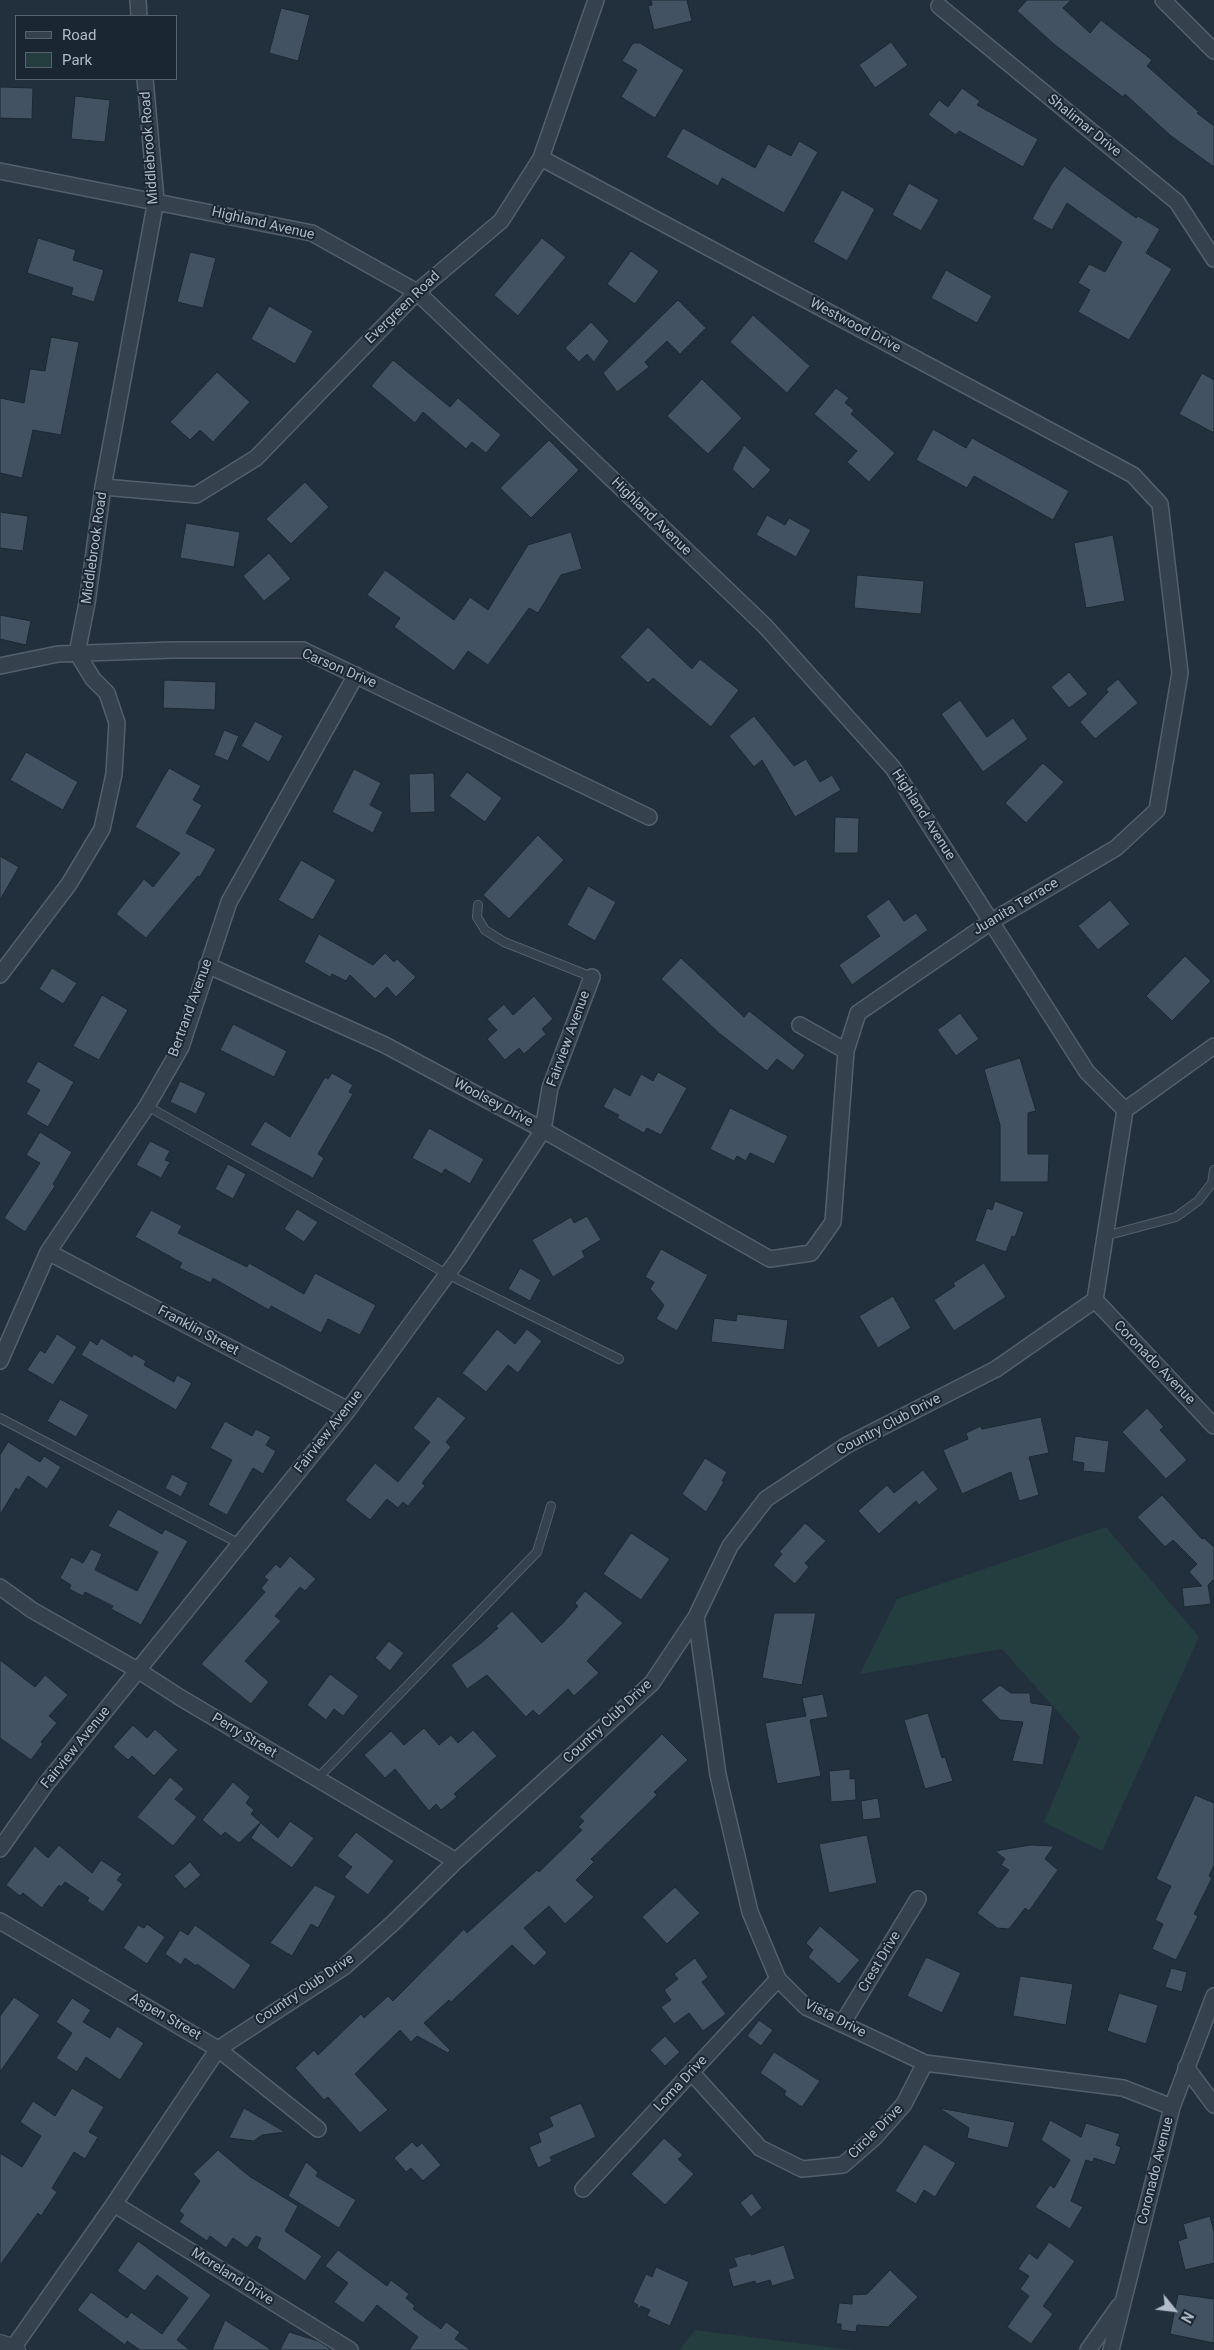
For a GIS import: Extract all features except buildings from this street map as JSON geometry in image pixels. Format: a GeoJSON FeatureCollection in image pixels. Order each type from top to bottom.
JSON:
{"type":"FeatureCollection","features":[{"type":"Feature","properties":{"kind":"street"},"geometry":{"type":"LineString","coordinates":[[138,0],[139,15]]}},
{"type":"Feature","properties":{"kind":"street","name":"Evergreen Road"},"geometry":{"type":"LineString","coordinates":[[103,488],[196,495],[256,458],[417,292],[501,221],[541,158],[596,0]]}},
{"type":"Feature","properties":{"kind":"street"},"geometry":{"type":"LineString","coordinates":[[1163,0],[1214,51]]}},
{"type":"Feature","properties":{"kind":"street","name":"Shalimar Drive"},"geometry":{"type":"LineString","coordinates":[[939,6],[1177,202],[1214,259]]}},
{"type":"Feature","properties":{"kind":"street","name":"Middlebrook Road"},"geometry":{"type":"LineString","coordinates":[[77,653],[87,603],[103,488],[156,200],[145,80]]}},
{"type":"Feature","properties":{"kind":"street","name":"Westwood Drive"},"geometry":{"type":"LineString","coordinates":[[541,158],[1133,475],[1160,504]]}},
{"type":"Feature","properties":{"kind":"street","name":"Highland Avenue"},"geometry":{"type":"LineString","coordinates":[[0,171],[156,200],[312,233],[417,292],[765,626],[893,768],[1087,1072],[1125,1110]]}},
{"type":"Feature","properties":{"kind":"street","name":"Juanita Terrace"},"geometry":{"type":"LineString","coordinates":[[770,1259],[811,1253],[833,1222],[846,1051],[858,1013],[992,921],[1116,848],[1157,810],[1180,673],[1160,504]]}},
{"type":"Feature","properties":{"kind":"street","name":"Carson Drive"},"geometry":{"type":"LineString","coordinates":[[0,666],[58,654],[172,650],[303,650],[649,817]]}},
{"type":"Feature","properties":{"kind":"street"},"geometry":{"type":"LineString","coordinates":[[0,975],[69,884],[102,829],[114,774],[117,723],[106,693],[93,679],[77,653]]}},
{"type":"Feature","properties":{"kind":"street","name":"Bertrand Avenue"},"geometry":{"type":"LineString","coordinates":[[0,1361],[48,1252],[147,1106],[181,1047],[229,902],[356,675]]}},
{"type":"Feature","properties":{"kind":"street","name":"Woolsey Drive"},"geometry":{"type":"LineString","coordinates":[[207,965],[385,1044],[543,1130],[770,1259]]}},
{"type":"Feature","properties":{"kind":"street","name":"Fairview Avenue"},"geometry":{"type":"LineString","coordinates":[[0,1849],[46,1784],[348,1410],[447,1274],[543,1130],[550,1088],[592,977]]}},
{"type":"Feature","properties":{"kind":"street"},"geometry":{"type":"LineString","coordinates":[[800,1026],[846,1051]]}},
{"type":"Feature","properties":{"kind":"street"},"geometry":{"type":"LineString","coordinates":[[1095,1300],[1125,1110],[1214,1046]]}},
{"type":"Feature","properties":{"kind":"street","name":"Franklin Street"},"geometry":{"type":"LineString","coordinates":[[48,1252],[348,1410]]}},
{"type":"Feature","properties":{"kind":"street","name":"Coronado Avenue"},"geometry":{"type":"LineString","coordinates":[[1095,1300],[1214,1426]]}},
{"type":"Feature","properties":{"kind":"street","name":"Country Club Drive"},"geometry":{"type":"LineString","coordinates":[[9,2348],[114,2204],[218,2048],[344,1967],[393,1923],[456,1861],[652,1683],[696,1617],[730,1546],[766,1499],[848,1445],[996,1369],[1095,1300]]}},
{"type":"Feature","properties":{"kind":"street","name":"Perry Street"},"geometry":{"type":"LineString","coordinates":[[0,1587],[32,1610],[139,1671],[456,1861]]}},
{"type":"Feature","properties":{"kind":"street","name":"Vista Drive"},"geometry":{"type":"LineString","coordinates":[[696,1617],[718,1775],[750,1912],[778,1979],[806,2007],[925,2063],[1123,2088],[1172,2107]]}},
{"type":"Feature","properties":{"kind":"street","name":"Crest Drive"},"geometry":{"type":"LineString","coordinates":[[842,2024],[918,1899]]}},
{"type":"Feature","properties":{"kind":"street","name":"Aspen Street"},"geometry":{"type":"LineString","coordinates":[[0,1921],[218,2048],[318,2129]]}},
{"type":"Feature","properties":{"kind":"street","name":"Loma Drive"},"geometry":{"type":"LineString","coordinates":[[583,2189],[778,1979]]}},
{"type":"Feature","properties":{"kind":"street","name":"Coronado Avenue"},"geometry":{"type":"LineString","coordinates":[[1111,2350],[1172,2107],[1214,1996]]}},
{"type":"Feature","properties":{"kind":"street","name":"Circle Drive"},"geometry":{"type":"LineString","coordinates":[[692,2072],[760,2148],[802,2169],[843,2165],[869,2143],[904,2104],[925,2063]]}},
{"type":"Feature","properties":{"kind":"street"},"geometry":{"type":"LineString","coordinates":[[1186,2067],[1214,2105]]}},
{"type":"Feature","properties":{"kind":"street","name":"Moreland Drive"},"geometry":{"type":"LineString","coordinates":[[114,2204],[350,2350]]}},
{"type":"Feature","properties":{"kind":"street"},"geometry":{"type":"LineString","coordinates":[[1088,2350],[1124,2298]]}},
{"type":"Feature","properties":{"kind":"lane"},"geometry":{"type":"LineString","coordinates":[[478,905],[477,917],[485,930],[497,938],[592,977]]}},
{"type":"Feature","properties":{"kind":"lane"},"geometry":{"type":"LineString","coordinates":[[147,1106],[447,1274],[620,1359]]}},
{"type":"Feature","properties":{"kind":"lane"},"geometry":{"type":"LineString","coordinates":[[1105,1236],[1176,1217],[1198,1200],[1212,1183],[1214,1170]]}},
{"type":"Feature","properties":{"kind":"lane"},"geometry":{"type":"LineString","coordinates":[[0,1418],[240,1544]]}},
{"type":"Feature","properties":{"kind":"lane"},"geometry":{"type":"LineString","coordinates":[[317,1779],[537,1552],[551,1506]]}},
{"type":"Feature","properties":{"kind":"green space"},"geometry":{"type":"Polygon","coordinates":[[[1106,1527],[1199,1637],[1102,1851],[1044,1822],[1080,1737],[1002,1649],[860,1674],[897,1599],[1106,1527]]]}},
{"type":"Feature","properties":{"kind":"green space"},"geometry":{"type":"Polygon","coordinates":[[[695,2330],[852,2350],[679,2350],[695,2330]]]}}]}
